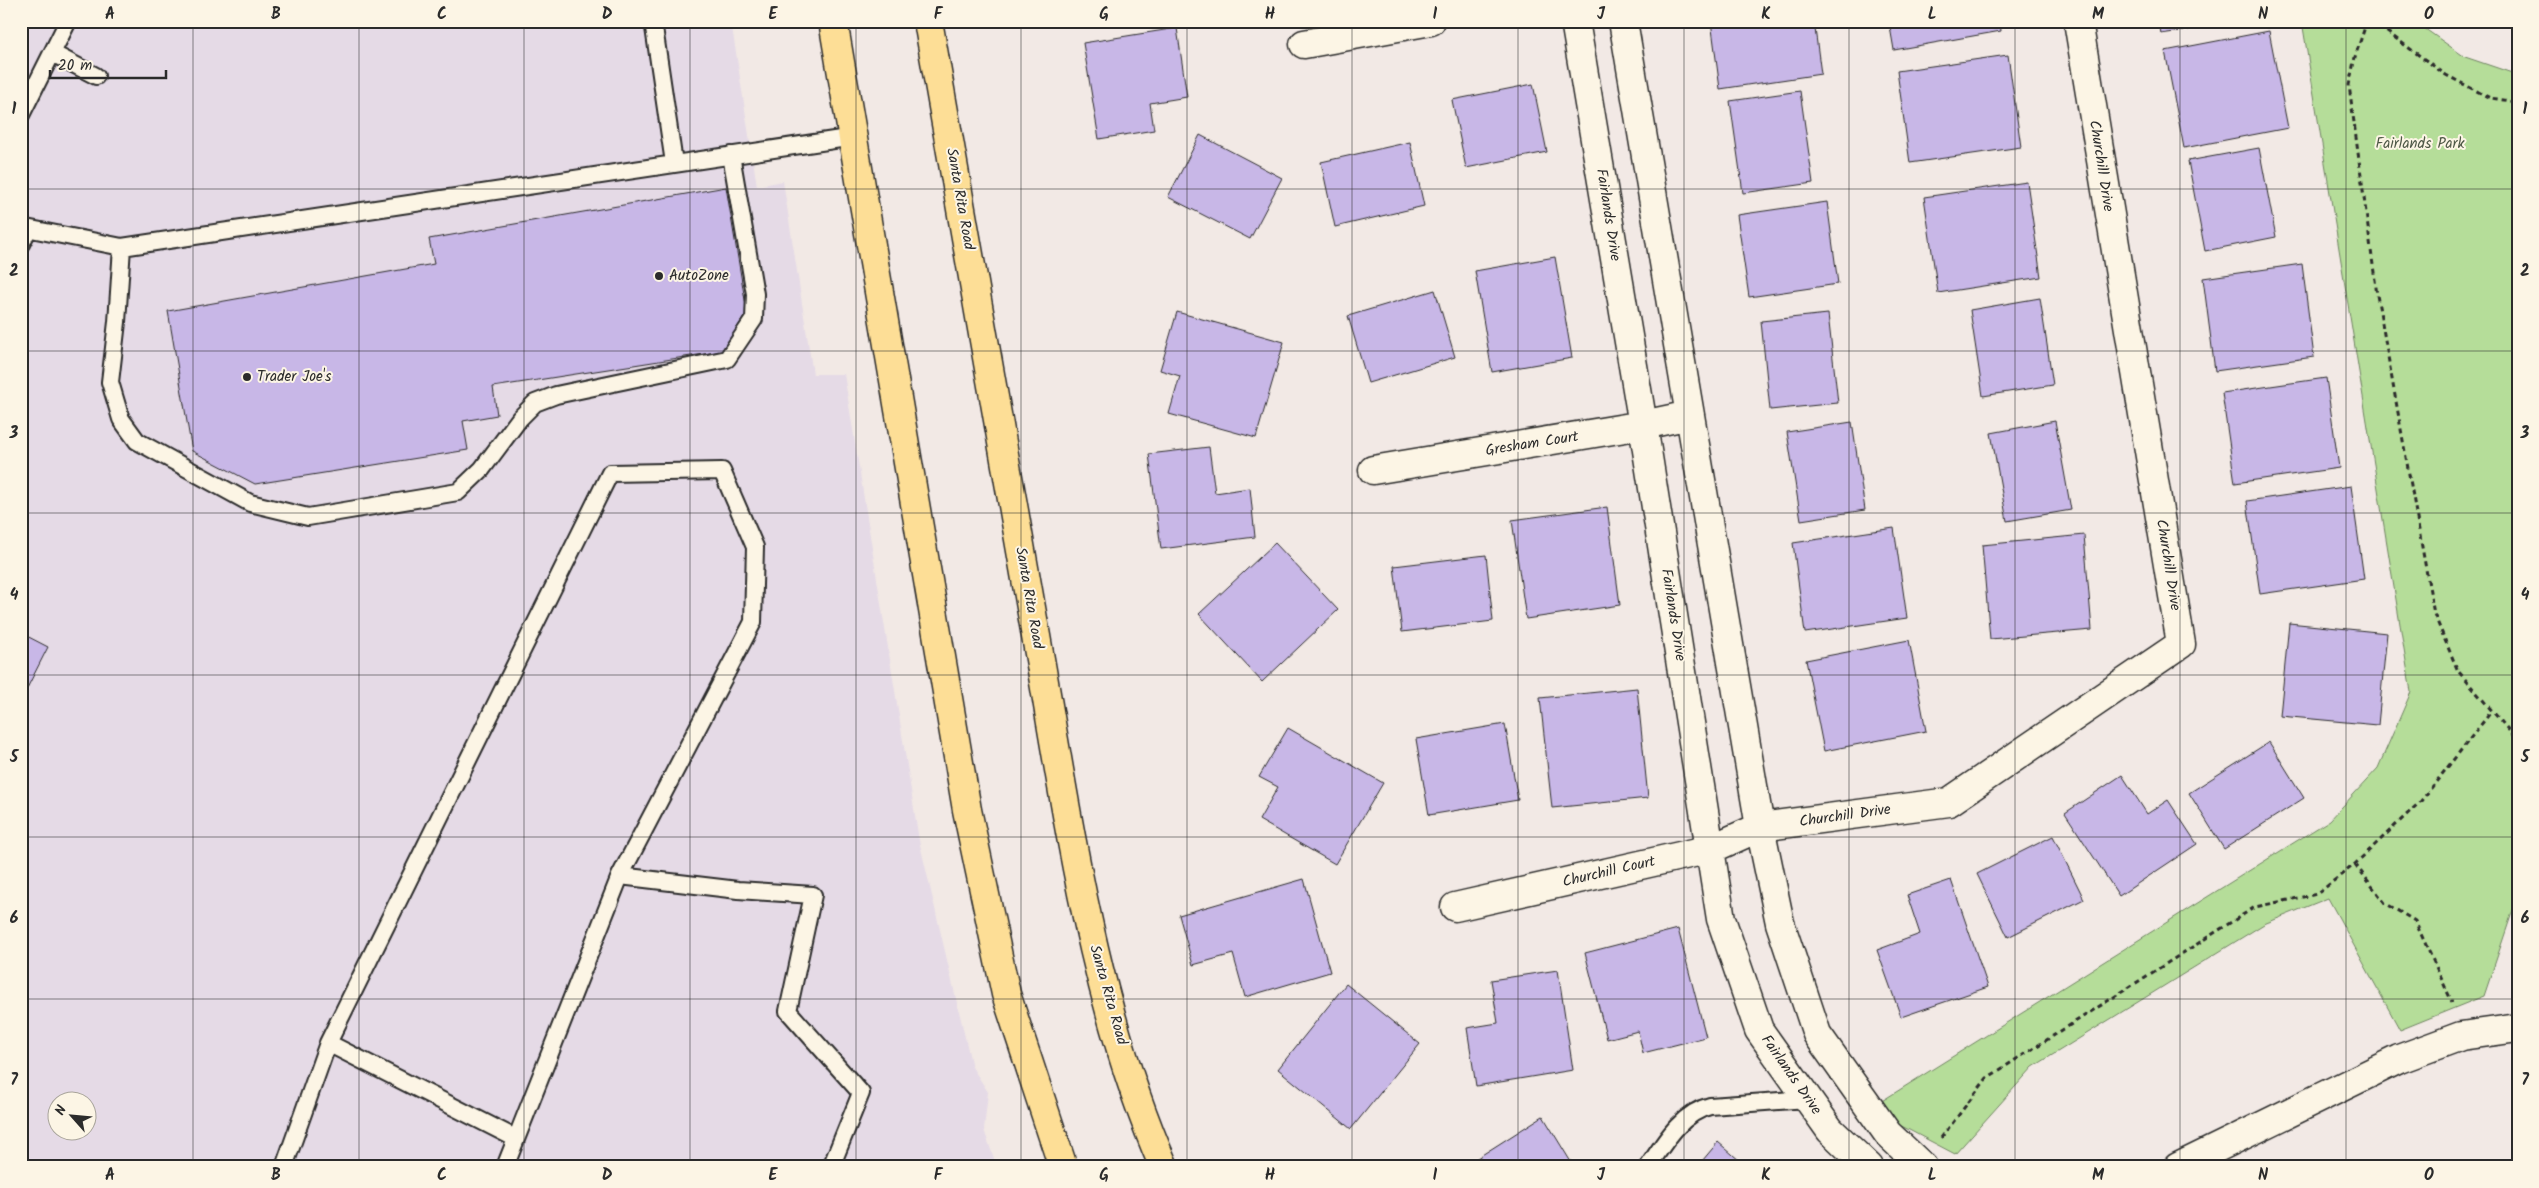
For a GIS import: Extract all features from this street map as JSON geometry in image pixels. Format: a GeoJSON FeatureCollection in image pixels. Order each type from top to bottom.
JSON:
{"type":"FeatureCollection","features":[{"type":"Feature","properties":{"kind":"main road"},"geometry":{"type":"LineString","coordinates":[[833,21],[967,810],[1006,994],[1063,1167]]}},
{"type":"Feature","properties":{"kind":"main road","name":"Santa Rita Road"},"geometry":{"type":"LineString","coordinates":[[928,21],[1060,775],[1098,970],[1146,1124],[1164,1167]]}},
{"type":"Feature","properties":{"kind":"street"},"geometry":{"type":"LineString","coordinates":[[1304,44],[1431,21]]}},
{"type":"Feature","properties":{"kind":"street","name":"Fairlands Drive"},"geometry":{"type":"LineString","coordinates":[[1575,21],[1643,426],[1722,919],[1759,1030],[1830,1130],[1869,1167]]}},
{"type":"Feature","properties":{"kind":"street"},"geometry":{"type":"LineString","coordinates":[[1623,21],[1760,827],[1780,924],[1817,1034],[1888,1134],[1930,1155]]}},
{"type":"Feature","properties":{"kind":"street","name":"Churchill Drive"},"geometry":{"type":"LineString","coordinates":[[1760,827],[1949,802],[2181,644],[2078,21]]}},
{"type":"Feature","properties":{"kind":"street","name":"Gresham Court"},"geometry":{"type":"LineString","coordinates":[[1373,470],[1643,426],[1690,416]]}},
{"type":"Feature","properties":{"kind":"street","name":"Churchill Court"},"geometry":{"type":"LineString","coordinates":[[1455,907],[1711,849],[1760,827]]}},
{"type":"Feature","properties":{"kind":"street"},"geometry":{"type":"LineString","coordinates":[[2178,1167],[2399,1059],[2461,1036],[2518,1028]]}},
{"type":"Feature","properties":{"kind":"lane"},"geometry":{"type":"LineString","coordinates":[[21,115],[68,21]]}},
{"type":"Feature","properties":{"kind":"lane"},"geometry":{"type":"LineString","coordinates":[[653,21],[674,164]]}},
{"type":"Feature","properties":{"kind":"lane"},"geometry":{"type":"LineString","coordinates":[[52,53],[96,76]]}},
{"type":"Feature","properties":{"kind":"lane"},"geometry":{"type":"LineString","coordinates":[[24,234],[122,247],[854,137]]}},
{"type":"Feature","properties":{"kind":"lane"},"geometry":{"type":"LineString","coordinates":[[122,247],[117,322],[110,382],[121,419],[137,441],[250,503],[308,517],[458,492],[482,469],[520,418],[535,403],[556,395],[727,359],[754,319],[755,294],[731,155]]}},
{"type":"Feature","properties":{"kind":"lane"},"geometry":{"type":"LineString","coordinates":[[284,1167],[328,1043],[610,473],[722,471],[755,547],[753,622],[620,876],[505,1167]]}},
{"type":"Feature","properties":{"kind":"lane"},"geometry":{"type":"LineString","coordinates":[[620,876],[738,890],[813,894],[788,1011],[861,1093],[832,1167]]}},
{"type":"Feature","properties":{"kind":"lane"},"geometry":{"type":"LineString","coordinates":[[328,1043],[515,1138]]}},
{"type":"Feature","properties":{"kind":"lane"},"geometry":{"type":"LineString","coordinates":[[1648,1167],[1669,1136],[1696,1110],[1710,1106],[1808,1099]]}},
{"type":"Feature","properties":{"kind":"path"},"geometry":{"type":"LineString","coordinates":[[2367,21],[2355,58],[2349,85],[2377,295],[2434,614],[2458,671],[2491,712],[2518,741]]}},
{"type":"Feature","properties":{"kind":"path"},"geometry":{"type":"LineString","coordinates":[[2372,21],[2446,75],[2490,98],[2518,102]]}},
{"type":"Feature","properties":{"kind":"path"},"geometry":{"type":"LineString","coordinates":[[1930,1155],[1986,1078],[2255,908],[2317,894],[2354,864],[2421,801],[2491,712]]}},
{"type":"Feature","properties":{"kind":"path"},"geometry":{"type":"LineString","coordinates":[[2354,864],[2385,903],[2415,921],[2455,1008],[2461,1036]]}},
{"type":"Feature","properties":{"kind":"shaded area"},"geometry":{"type":"Polygon","coordinates":[[[21,21],[731,21],[757,186],[783,181],[813,374],[844,374],[919,840],[972,1067],[988,1092],[984,1130],[997,1167],[21,1167],[21,21]]]}},
{"type":"Feature","properties":{"kind":"green space","name":"Fairlands Park"},"geometry":{"type":"Polygon","coordinates":[[[2302,21],[2414,21],[2465,57],[2518,75],[2518,895],[2484,996],[2400,1030],[2328,898],[2264,924],[2033,1067],[1955,1154],[1869,1109],[2330,820],[2378,768],[2411,692],[2302,21]]]}},
{"type":"Feature","properties":{"kind":"building"},"geometry":{"type":"Polygon","coordinates":[[[1711,21],[1814,21],[1821,74],[1720,89],[1711,21]]]}},
{"type":"Feature","properties":{"kind":"building"},"geometry":{"type":"Polygon","coordinates":[[[1889,21],[2000,21],[2001,31],[1894,50],[1889,21]]]}},
{"type":"Feature","properties":{"kind":"building"},"geometry":{"type":"Polygon","coordinates":[[[2159,21],[2247,21],[2161,34],[2159,21]]]}},
{"type":"Feature","properties":{"kind":"building"},"geometry":{"type":"Polygon","coordinates":[[[1177,28],[1187,97],[1150,103],[1154,130],[1099,139],[1083,43],[1177,28]]]}},
{"type":"Feature","properties":{"kind":"building"},"geometry":{"type":"Polygon","coordinates":[[[2269,31],[2288,128],[2184,148],[2165,51],[2269,31]]]}},
{"type":"Feature","properties":{"kind":"building"},"geometry":{"type":"Polygon","coordinates":[[[2008,55],[2021,147],[1910,163],[1897,71],[2008,55]]]}},
{"type":"Feature","properties":{"kind":"building"},"geometry":{"type":"Polygon","coordinates":[[[1533,84],[1547,152],[1466,168],[1452,100],[1533,84]]]}},
{"type":"Feature","properties":{"kind":"building"},"geometry":{"type":"Polygon","coordinates":[[[1800,91],[1813,183],[1743,193],[1730,101],[1800,91]]]}},
{"type":"Feature","properties":{"kind":"building"},"geometry":{"type":"Polygon","coordinates":[[[1200,135],[1282,178],[1250,239],[1168,197],[1200,135]]]}},
{"type":"Feature","properties":{"kind":"building"},"geometry":{"type":"Polygon","coordinates":[[[1410,142],[1424,206],[1335,227],[1321,162],[1410,142]]]}},
{"type":"Feature","properties":{"kind":"building"},"geometry":{"type":"Polygon","coordinates":[[[2259,148],[2276,237],[2205,251],[2188,161],[2259,148]]]}},
{"type":"Feature","properties":{"kind":"building"},"geometry":{"type":"Polygon","coordinates":[[[2027,182],[2041,277],[1938,293],[1924,197],[2027,182]]]}},
{"type":"Feature","properties":{"kind":"building"},"geometry":{"type":"Polygon","coordinates":[[[726,187],[747,312],[723,351],[493,387],[497,415],[463,421],[468,450],[255,484],[192,451],[168,311],[434,264],[429,239],[726,187]]]}},
{"type":"Feature","properties":{"kind":"building"},"geometry":{"type":"Polygon","coordinates":[[[1827,202],[1838,284],[1749,297],[1737,215],[1827,202]]]}},
{"type":"Feature","properties":{"kind":"building"},"geometry":{"type":"Polygon","coordinates":[[[1555,257],[1572,358],[1492,372],[1475,271],[1555,257]]]}},
{"type":"Feature","properties":{"kind":"building"},"geometry":{"type":"Polygon","coordinates":[[[2302,264],[2314,357],[2215,371],[2203,278],[2302,264]]]}},
{"type":"Feature","properties":{"kind":"building"},"geometry":{"type":"Polygon","coordinates":[[[1435,290],[1455,357],[1368,383],[1348,316],[1435,290]]]}},
{"type":"Feature","properties":{"kind":"building"},"geometry":{"type":"Polygon","coordinates":[[[2040,298],[2053,385],[1983,396],[1970,310],[2040,298]]]}},
{"type":"Feature","properties":{"kind":"building"},"geometry":{"type":"Polygon","coordinates":[[[1177,312],[1284,342],[1256,438],[1169,414],[1180,376],[1160,370],[1177,312]]]}},
{"type":"Feature","properties":{"kind":"building"},"geometry":{"type":"Polygon","coordinates":[[[1828,314],[1838,403],[1770,410],[1761,321],[1828,314]]]}},
{"type":"Feature","properties":{"kind":"building"},"geometry":{"type":"Polygon","coordinates":[[[2326,378],[2339,468],[2235,483],[2222,393],[2326,378]]]}},
{"type":"Feature","properties":{"kind":"building"},"geometry":{"type":"Polygon","coordinates":[[[2055,421],[2071,510],[2007,521],[1991,433],[2055,421]]]}},
{"type":"Feature","properties":{"kind":"building"},"geometry":{"type":"Polygon","coordinates":[[[1852,422],[1865,510],[1801,520],[1787,432],[1852,422]]]}},
{"type":"Feature","properties":{"kind":"building"},"geometry":{"type":"Polygon","coordinates":[[[1209,447],[1215,493],[1250,488],[1255,537],[1161,549],[1149,454],[1209,447]]]}},
{"type":"Feature","properties":{"kind":"building"},"geometry":{"type":"Polygon","coordinates":[[[2351,486],[2364,579],[2260,594],[2247,501],[2351,486]]]}},
{"type":"Feature","properties":{"kind":"building"},"geometry":{"type":"Polygon","coordinates":[[[1607,507],[1620,605],[1526,619],[1512,520],[1607,507]]]}},
{"type":"Feature","properties":{"kind":"building"},"geometry":{"type":"Polygon","coordinates":[[[1894,528],[1907,618],[1805,633],[1793,543],[1894,528]]]}},
{"type":"Feature","properties":{"kind":"building"},"geometry":{"type":"Polygon","coordinates":[[[2084,535],[2092,630],[1990,639],[1982,545],[2084,535]]]}},
{"type":"Feature","properties":{"kind":"building"},"geometry":{"type":"Polygon","coordinates":[[[1275,543],[1338,610],[1262,682],[1199,614],[1275,543]]]}},
{"type":"Feature","properties":{"kind":"building"},"geometry":{"type":"Polygon","coordinates":[[[1486,555],[1493,621],[1402,632],[1394,566],[1486,555]]]}},
{"type":"Feature","properties":{"kind":"building"},"geometry":{"type":"Polygon","coordinates":[[[2289,623],[2387,633],[2378,725],[2280,716],[2289,623]]]}},
{"type":"Feature","properties":{"kind":"building"},"geometry":{"type":"Polygon","coordinates":[[[21,633],[48,647],[21,700],[21,633]]]}},
{"type":"Feature","properties":{"kind":"building"},"geometry":{"type":"Polygon","coordinates":[[[1909,640],[1926,731],[1824,751],[1806,660],[1909,640]]]}},
{"type":"Feature","properties":{"kind":"building"},"geometry":{"type":"Polygon","coordinates":[[[1637,688],[1648,798],[1552,808],[1540,698],[1637,688]]]}},
{"type":"Feature","properties":{"kind":"building"},"geometry":{"type":"Polygon","coordinates":[[[1505,724],[1518,800],[1429,815],[1416,739],[1505,724]]]}},
{"type":"Feature","properties":{"kind":"building"},"geometry":{"type":"Polygon","coordinates":[[[1288,728],[1383,783],[1335,864],[1259,820],[1278,787],[1259,777],[1288,728]]]}},
{"type":"Feature","properties":{"kind":"building"},"geometry":{"type":"Polygon","coordinates":[[[2269,742],[2304,798],[2224,849],[2189,793],[2269,742]]]}},
{"type":"Feature","properties":{"kind":"building"},"geometry":{"type":"Polygon","coordinates":[[[2122,775],[2147,814],[2168,800],[2197,844],[2119,896],[2065,813],[2122,775]]]}},
{"type":"Feature","properties":{"kind":"building"},"geometry":{"type":"Polygon","coordinates":[[[2053,836],[2084,899],[2008,937],[1977,874],[2053,836]]]}},
{"type":"Feature","properties":{"kind":"building"},"geometry":{"type":"Polygon","coordinates":[[[1304,879],[1330,972],[1245,997],[1233,954],[1193,965],[1179,915],[1304,879]]]}},
{"type":"Feature","properties":{"kind":"building"},"geometry":{"type":"Polygon","coordinates":[[[1951,880],[1988,987],[1901,1017],[1877,950],[1920,934],[1907,895],[1951,880]]]}},
{"type":"Feature","properties":{"kind":"building"},"geometry":{"type":"Polygon","coordinates":[[[1678,929],[1706,1037],[1643,1053],[1638,1031],[1607,1039],[1585,953],[1678,929]]]}},
{"type":"Feature","properties":{"kind":"building"},"geometry":{"type":"Polygon","coordinates":[[[1558,970],[1573,1070],[1476,1086],[1467,1028],[1498,1023],[1491,980],[1558,970]]]}},
{"type":"Feature","properties":{"kind":"building"},"geometry":{"type":"Polygon","coordinates":[[[1346,984],[1420,1044],[1351,1129],[1278,1069],[1346,984]]]}},
{"type":"Feature","properties":{"kind":"building"},"geometry":{"type":"Polygon","coordinates":[[[1543,1116],[1574,1167],[1463,1167],[1543,1116]]]}},
{"type":"Feature","properties":{"kind":"building"},"geometry":{"type":"Polygon","coordinates":[[[1718,1142],[1747,1167],[1697,1167],[1718,1142]]]}},
{"type":"Feature","properties":{"kind":"place","name":"AutoZone"},"geometry":{"type":"Point","coordinates":[659,276]}},
{"type":"Feature","properties":{"kind":"place","name":"Trader Joe's"},"geometry":{"type":"Point","coordinates":[247,377]}}]}
